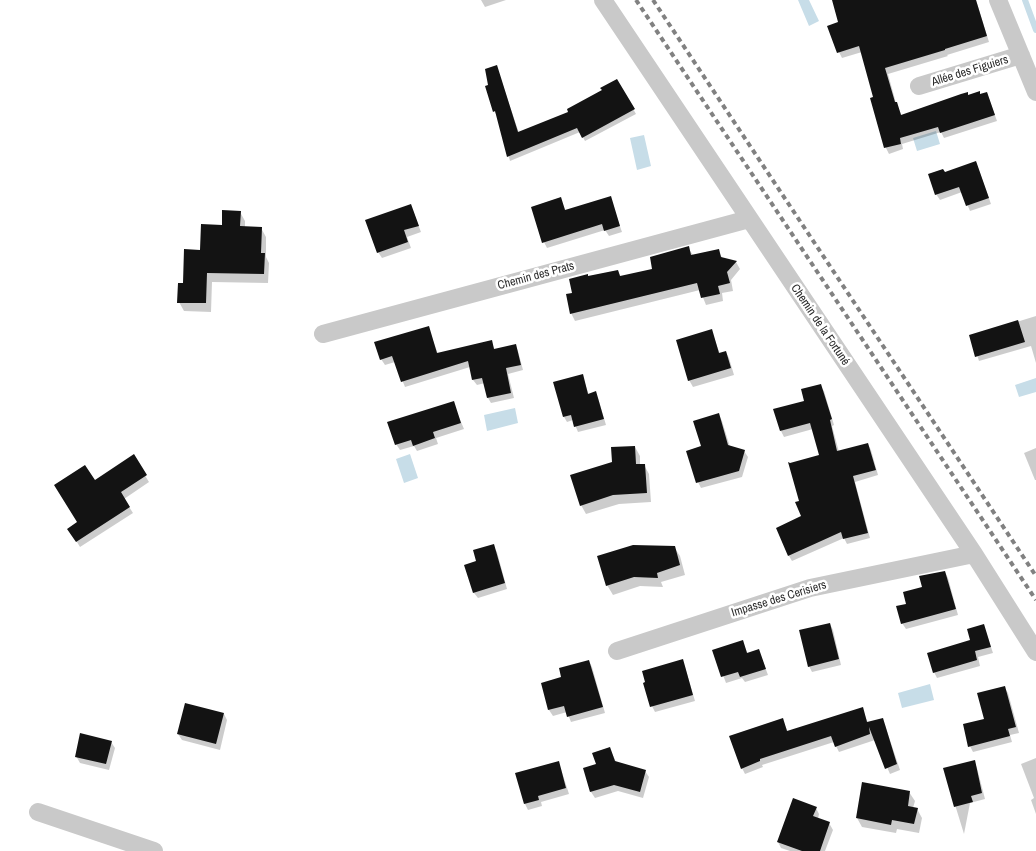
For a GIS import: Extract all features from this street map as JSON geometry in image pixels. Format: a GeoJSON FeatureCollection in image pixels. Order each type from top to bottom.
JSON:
{"type":"FeatureCollection","features":[{"type":"Feature","properties":{"kind":"street","name":"Chemin de la Fortuné"},"geometry":{"type":"LineString","coordinates":[[603,0],[974,554],[1036,652]]}},
{"type":"Feature","properties":{"kind":"street"},"geometry":{"type":"LineString","coordinates":[[998,0],[1036,92]]}},
{"type":"Feature","properties":{"kind":"street","name":"Allée des Figuiers"},"geometry":{"type":"LineString","coordinates":[[919,86],[1021,55]]}},
{"type":"Feature","properties":{"kind":"street","name":"Chemin des Prats"},"geometry":{"type":"LineString","coordinates":[[323,334],[749,218]]}},
{"type":"Feature","properties":{"kind":"street","name":"Impasse des Cerisiers"},"geometry":{"type":"LineString","coordinates":[[617,651],[810,588],[974,554]]}},
{"type":"Feature","properties":{"kind":"street"},"geometry":{"type":"LineString","coordinates":[[38,812],[154,851]]}},
{"type":"Feature","properties":{"kind":"water"},"geometry":{"type":"Polygon","coordinates":[[[798,0],[809,0],[819,21],[809,26],[798,0]]]}},
{"type":"Feature","properties":{"kind":"water"},"geometry":{"type":"Polygon","coordinates":[[[936,131],[940,144],[917,151],[913,138],[936,131]]]}},
{"type":"Feature","properties":{"kind":"water"},"geometry":{"type":"Polygon","coordinates":[[[644,135],[651,166],[637,170],[630,138],[644,135]]]}},
{"type":"Feature","properties":{"kind":"water"},"geometry":{"type":"Polygon","coordinates":[[[1036,378],[1036,392],[1019,397],[1015,385],[1036,378]]]}},
{"type":"Feature","properties":{"kind":"water"},"geometry":{"type":"Polygon","coordinates":[[[515,408],[518,423],[487,431],[484,415],[515,408]]]}},
{"type":"Feature","properties":{"kind":"water"},"geometry":{"type":"Polygon","coordinates":[[[410,454],[418,478],[404,483],[396,459],[410,454]]]}},
{"type":"Feature","properties":{"kind":"water"},"geometry":{"type":"Polygon","coordinates":[[[930,684],[934,700],[902,708],[898,693],[930,684]]]}},
{"type":"Feature","properties":{"kind":"building"},"geometry":{"type":"Polygon","coordinates":[[[832,0],[976,0],[987,36],[885,68],[901,115],[961,94],[968,92],[968,95],[980,91],[980,94],[987,92],[995,115],[940,133],[938,127],[900,138],[901,144],[884,148],[870,98],[873,97],[859,46],[837,53],[827,26],[838,22],[832,0]]]}},
{"type":"Feature","properties":{"kind":"building"},"geometry":{"type":"Polygon","coordinates":[[[497,65],[518,132],[568,112],[567,109],[602,90],[600,88],[617,79],[635,109],[582,138],[577,128],[507,157],[495,111],[493,112],[485,86],[488,85],[485,69],[497,65]]]}},
{"type":"Feature","properties":{"kind":"building"},"geometry":{"type":"Polygon","coordinates":[[[976,161],[989,198],[966,206],[959,187],[935,195],[928,174],[943,169],[945,172],[976,161]]]}},
{"type":"Feature","properties":{"kind":"building"},"geometry":{"type":"Polygon","coordinates":[[[611,196],[620,226],[604,231],[602,224],[542,243],[531,207],[561,197],[565,210],[611,196]]]}},
{"type":"Feature","properties":{"kind":"building"},"geometry":{"type":"Polygon","coordinates":[[[411,204],[419,226],[404,230],[408,242],[377,253],[365,220],[411,204]]]}},
{"type":"Feature","properties":{"kind":"building"},"geometry":{"type":"Polygon","coordinates":[[[222,210],[241,211],[240,226],[262,227],[261,253],[265,253],[264,274],[207,273],[206,303],[177,303],[178,283],[183,283],[184,249],[200,250],[201,224],[222,225],[222,210]]]}},
{"type":"Feature","properties":{"kind":"building"},"geometry":{"type":"Polygon","coordinates":[[[689,246],[691,255],[719,249],[721,257],[737,261],[727,272],[730,283],[718,286],[720,294],[701,298],[697,283],[570,314],[566,294],[572,293],[569,279],[618,270],[620,276],[652,269],[650,257],[689,246]]]}},
{"type":"Feature","properties":{"kind":"building"},"geometry":{"type":"Polygon","coordinates":[[[1018,320],[1025,342],[975,357],[969,335],[1018,320]]]}},
{"type":"Feature","properties":{"kind":"building"},"geometry":{"type":"Polygon","coordinates":[[[429,326],[437,353],[492,340],[494,349],[516,344],[521,365],[506,368],[511,393],[487,398],[482,378],[472,380],[468,361],[401,382],[392,356],[380,360],[374,342],[429,326]]]}},
{"type":"Feature","properties":{"kind":"building"},"geometry":{"type":"Polygon","coordinates":[[[712,329],[719,353],[726,351],[731,368],[688,381],[676,340],[712,329]]]}},
{"type":"Feature","properties":{"kind":"building"},"geometry":{"type":"Polygon","coordinates":[[[583,374],[588,394],[596,391],[604,419],[574,427],[571,415],[563,417],[553,382],[583,374]]]}},
{"type":"Feature","properties":{"kind":"building"},"geometry":{"type":"Polygon","coordinates":[[[821,384],[832,419],[830,420],[837,451],[868,443],[876,470],[853,476],[868,533],[843,539],[841,532],[788,556],[776,528],[801,516],[795,502],[799,501],[788,462],[819,455],[810,423],[780,431],[773,409],[804,401],[801,389],[821,384]]]}},
{"type":"Feature","properties":{"kind":"building"},"geometry":{"type":"Polygon","coordinates":[[[454,401],[461,423],[433,432],[435,438],[413,446],[411,440],[395,445],[387,422],[454,401]]]}},
{"type":"Feature","properties":{"kind":"building"},"geometry":{"type":"Polygon","coordinates":[[[719,413],[728,445],[745,450],[739,471],[696,483],[686,451],[701,446],[693,421],[719,413]]]}},
{"type":"Feature","properties":{"kind":"building"},"geometry":{"type":"Polygon","coordinates":[[[635,446],[636,464],[645,464],[647,493],[613,495],[580,506],[570,475],[612,462],[611,447],[635,446]]]}},
{"type":"Feature","properties":{"kind":"building"},"geometry":{"type":"Polygon","coordinates":[[[134,454],[147,475],[121,492],[130,507],[76,542],[67,529],[77,522],[54,485],[85,465],[95,480],[134,454]]]}},
{"type":"Feature","properties":{"kind":"building"},"geometry":{"type":"Polygon","coordinates":[[[494,544],[505,583],[473,593],[464,565],[476,561],[473,550],[494,544]]]}},
{"type":"Feature","properties":{"kind":"building"},"geometry":{"type":"Polygon","coordinates":[[[633,545],[675,546],[680,565],[657,573],[658,578],[634,577],[606,586],[597,556],[633,545]]]}},
{"type":"Feature","properties":{"kind":"building"},"geometry":{"type":"Polygon","coordinates":[[[945,571],[956,609],[901,624],[896,606],[906,604],[903,592],[922,587],[919,576],[945,571]]]}},
{"type":"Feature","properties":{"kind":"building"},"geometry":{"type":"Polygon","coordinates":[[[830,623],[839,659],[808,667],[799,630],[830,623]]]}},
{"type":"Feature","properties":{"kind":"building"},"geometry":{"type":"Polygon","coordinates":[[[984,624],[991,647],[975,651],[977,660],[933,673],[927,653],[970,640],[967,629],[984,624]]]}},
{"type":"Feature","properties":{"kind":"building"},"geometry":{"type":"Polygon","coordinates":[[[743,640],[747,653],[759,649],[766,669],[740,677],[738,672],[721,677],[712,650],[743,640]]]}},
{"type":"Feature","properties":{"kind":"building"},"geometry":{"type":"Polygon","coordinates":[[[683,659],[693,695],[650,707],[643,683],[645,682],[642,671],[683,659]]]}},
{"type":"Feature","properties":{"kind":"building"},"geometry":{"type":"Polygon","coordinates":[[[589,660],[603,707],[567,717],[564,706],[548,710],[541,683],[561,677],[559,668],[589,660]]]}},
{"type":"Feature","properties":{"kind":"building"},"geometry":{"type":"Polygon","coordinates":[[[1005,686],[1016,727],[1008,729],[1010,736],[968,747],[963,724],[984,719],[977,693],[1005,686]]]}},
{"type":"Feature","properties":{"kind":"building"},"geometry":{"type":"Polygon","coordinates":[[[185,703],[224,713],[216,744],[177,734],[185,703]]]}},
{"type":"Feature","properties":{"kind":"building"},"geometry":{"type":"Polygon","coordinates":[[[863,707],[867,722],[883,718],[897,764],[885,769],[869,727],[870,734],[835,747],[831,736],[760,759],[760,761],[741,769],[729,736],[783,718],[787,731],[863,707]]]}},
{"type":"Feature","properties":{"kind":"building"},"geometry":{"type":"Polygon","coordinates":[[[80,733],[112,741],[106,764],[75,757],[80,733]]]}},
{"type":"Feature","properties":{"kind":"building"},"geometry":{"type":"Polygon","coordinates":[[[610,747],[615,761],[646,770],[640,792],[614,785],[590,792],[583,768],[596,764],[592,753],[610,747]]]}},
{"type":"Feature","properties":{"kind":"building"},"geometry":{"type":"Polygon","coordinates":[[[975,760],[982,793],[971,796],[973,802],[954,807],[943,768],[975,760]]]}},
{"type":"Feature","properties":{"kind":"building"},"geometry":{"type":"Polygon","coordinates":[[[559,761],[566,788],[538,796],[539,800],[524,804],[515,773],[559,761]]]}},
{"type":"Feature","properties":{"kind":"building"},"geometry":{"type":"Polygon","coordinates":[[[862,782],[910,791],[908,806],[918,808],[914,824],[892,820],[891,825],[856,818],[862,782]]]}},
{"type":"Feature","properties":{"kind":"building"},"geometry":{"type":"Polygon","coordinates":[[[793,798],[817,807],[813,816],[830,822],[820,851],[802,851],[777,842],[793,798]]]}},
{"type":"Feature","properties":{"kind":"waterway"},"geometry":{"type":"LineString","coordinates":[[1025,0],[1036,30]]}},
{"type":"Feature","properties":{"kind":"railway"},"geometry":{"type":"LineString","coordinates":[[636,0],[1036,600]]}},
{"type":"Feature","properties":{"kind":"railway"},"geometry":{"type":"LineString","coordinates":[[653,0],[1036,576]]}}]}
